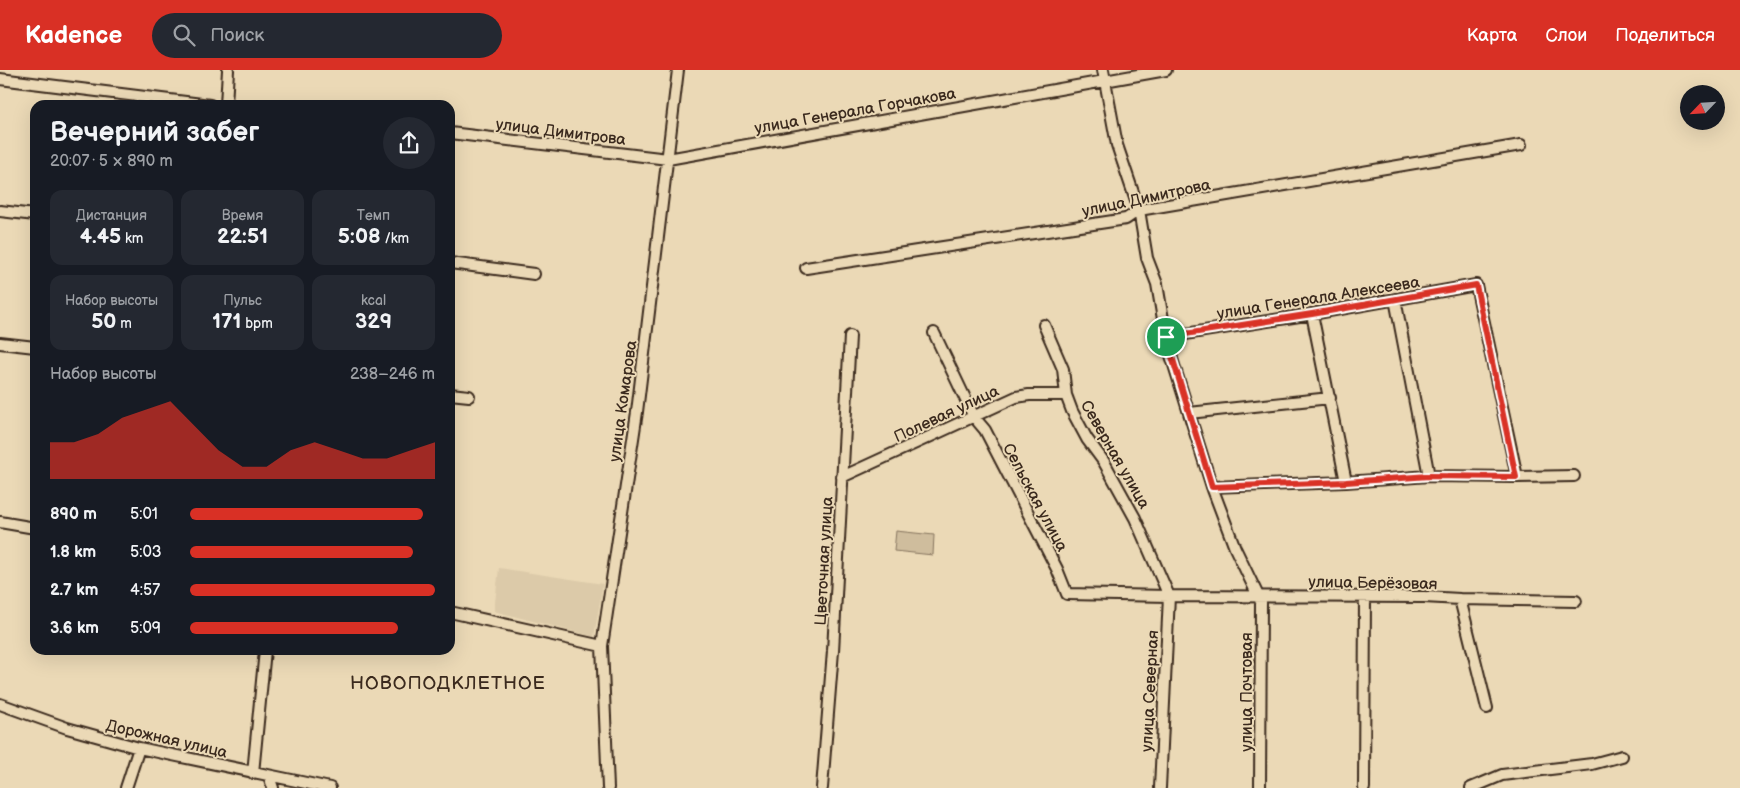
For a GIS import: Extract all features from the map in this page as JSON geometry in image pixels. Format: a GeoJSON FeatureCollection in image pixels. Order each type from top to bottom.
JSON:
{"type":"FeatureCollection","features":[{"type":"Feature","properties":{"kind":"street"},"geometry":{"type":"LineString","coordinates":[[226,100],[228,70]]}},
{"type":"Feature","properties":{"kind":"street","name":"улица Комарова"},"geometry":{"type":"LineString","coordinates":[[608,788],[602,646],[637,412],[678,70]]}},
{"type":"Feature","properties":{"kind":"street","name":"улица Генерала Горчакова"},"geometry":{"type":"LineString","coordinates":[[668,159],[1104,75],[1166,70]]}},
{"type":"Feature","properties":{"kind":"street","name":"улица Почтовая"},"geometry":{"type":"LineString","coordinates":[[1104,75],[1117,145],[1139,210],[1147,258],[1157,284],[1166,337],[1212,487],[1235,548],[1261,602],[1260,788]]}},
{"type":"Feature","properties":{"kind":"street"},"geometry":{"type":"LineString","coordinates":[[0,79],[170,100]]}},
{"type":"Feature","properties":{"kind":"street","name":"улица Димитрова"},"geometry":{"type":"LineString","coordinates":[[455,134],[668,159]]}},
{"type":"Feature","properties":{"kind":"street","name":"улица Димитрова"},"geometry":{"type":"LineString","coordinates":[[806,268],[1126,219],[1139,210],[1521,145]]}},
{"type":"Feature","properties":{"kind":"street"},"geometry":{"type":"LineString","coordinates":[[0,211],[30,214]]}},
{"type":"Feature","properties":{"kind":"street"},"geometry":{"type":"LineString","coordinates":[[455,264],[534,274]]}},
{"type":"Feature","properties":{"kind":"street","name":"улица Генерала Алексеева"},"geometry":{"type":"LineString","coordinates":[[1166,337],[1476,285],[1516,477]]}},
{"type":"Feature","properties":{"kind":"street"},"geometry":{"type":"LineString","coordinates":[[1395,300],[1429,476]]}},
{"type":"Feature","properties":{"kind":"street"},"geometry":{"type":"LineString","coordinates":[[1312,314],[1346,482]]}},
{"type":"Feature","properties":{"kind":"street","name":"Северная улица"},"geometry":{"type":"LineString","coordinates":[[1044,325],[1062,369],[1066,395],[1072,410],[1087,439],[1104,462],[1135,518],[1169,596]]}},
{"type":"Feature","properties":{"kind":"street","name":"Сельская улица"},"geometry":{"type":"LineString","coordinates":[[934,332],[974,417],[984,430],[1048,551],[1067,594]]}},
{"type":"Feature","properties":{"kind":"street","name":"Цветочная улица"},"geometry":{"type":"LineString","coordinates":[[822,788],[833,651],[850,336]]}},
{"type":"Feature","properties":{"kind":"street"},"geometry":{"type":"LineString","coordinates":[[0,343],[30,346]]}},
{"type":"Feature","properties":{"kind":"street"},"geometry":{"type":"LineString","coordinates":[[455,395],[469,396]]}},
{"type":"Feature","properties":{"kind":"street","name":"Полевая улица"},"geometry":{"type":"LineString","coordinates":[[842,477],[995,406],[1022,396],[1066,395]]}},
{"type":"Feature","properties":{"kind":"street"},"geometry":{"type":"LineString","coordinates":[[1189,413],[1330,398]]}},
{"type":"Feature","properties":{"kind":"street"},"geometry":{"type":"LineString","coordinates":[[1212,487],[1346,482],[1429,476],[1574,476]]}},
{"type":"Feature","properties":{"kind":"street"},"geometry":{"type":"LineString","coordinates":[[0,522],[30,527]]}},
{"type":"Feature","properties":{"kind":"street","name":"улица Берёзовая"},"geometry":{"type":"LineString","coordinates":[[1067,594],[1576,601]]}},
{"type":"Feature","properties":{"kind":"street","name":"улица Северная"},"geometry":{"type":"LineString","coordinates":[[1160,788],[1169,596]]}},
{"type":"Feature","properties":{"kind":"street"},"geometry":{"type":"LineString","coordinates":[[1364,788],[1365,597]]}},
{"type":"Feature","properties":{"kind":"street"},"geometry":{"type":"LineString","coordinates":[[1460,599],[1487,708]]}},
{"type":"Feature","properties":{"kind":"street"},"geometry":{"type":"LineString","coordinates":[[455,613],[602,646]]}},
{"type":"Feature","properties":{"kind":"street"},"geometry":{"type":"LineString","coordinates":[[253,772],[265,655]]}},
{"type":"Feature","properties":{"kind":"street","name":"Дорожная улица"},"geometry":{"type":"LineString","coordinates":[[0,704],[67,728],[139,748],[330,788]]}},
{"type":"Feature","properties":{"kind":"street"},"geometry":{"type":"LineString","coordinates":[[126,788],[139,748]]}},
{"type":"Feature","properties":{"kind":"street"},"geometry":{"type":"LineString","coordinates":[[1471,788],[1484,786],[1502,775],[1592,764],[1622,756]]}},
{"type":"Feature","properties":{"kind":"street"},"geometry":{"type":"LineString","coordinates":[[269,776],[273,788]]}},
{"type":"Feature","properties":{"kind":"shaded area"},"geometry":{"type":"Polygon","coordinates":[[[896,531],[934,535],[933,555],[894,551],[896,531]]]}},
{"type":"Feature","properties":{"kind":"shaded area"},"geometry":{"type":"Polygon","coordinates":[[[499,568],[603,584],[594,637],[494,611],[499,568]]]}},
{"type":"Feature","properties":{"kind":"district","name":"НОВОПОДКЛЕТНОЕ"},"geometry":{"type":"Point","coordinates":[448,682]}},
{"type":"Feature","properties":{"kind":"route"},"geometry":{"type":"LineString","coordinates":[[1476,285],[1516,477],[1429,476],[1346,482],[1212,487],[1166,337],[1476,285]]}}]}
